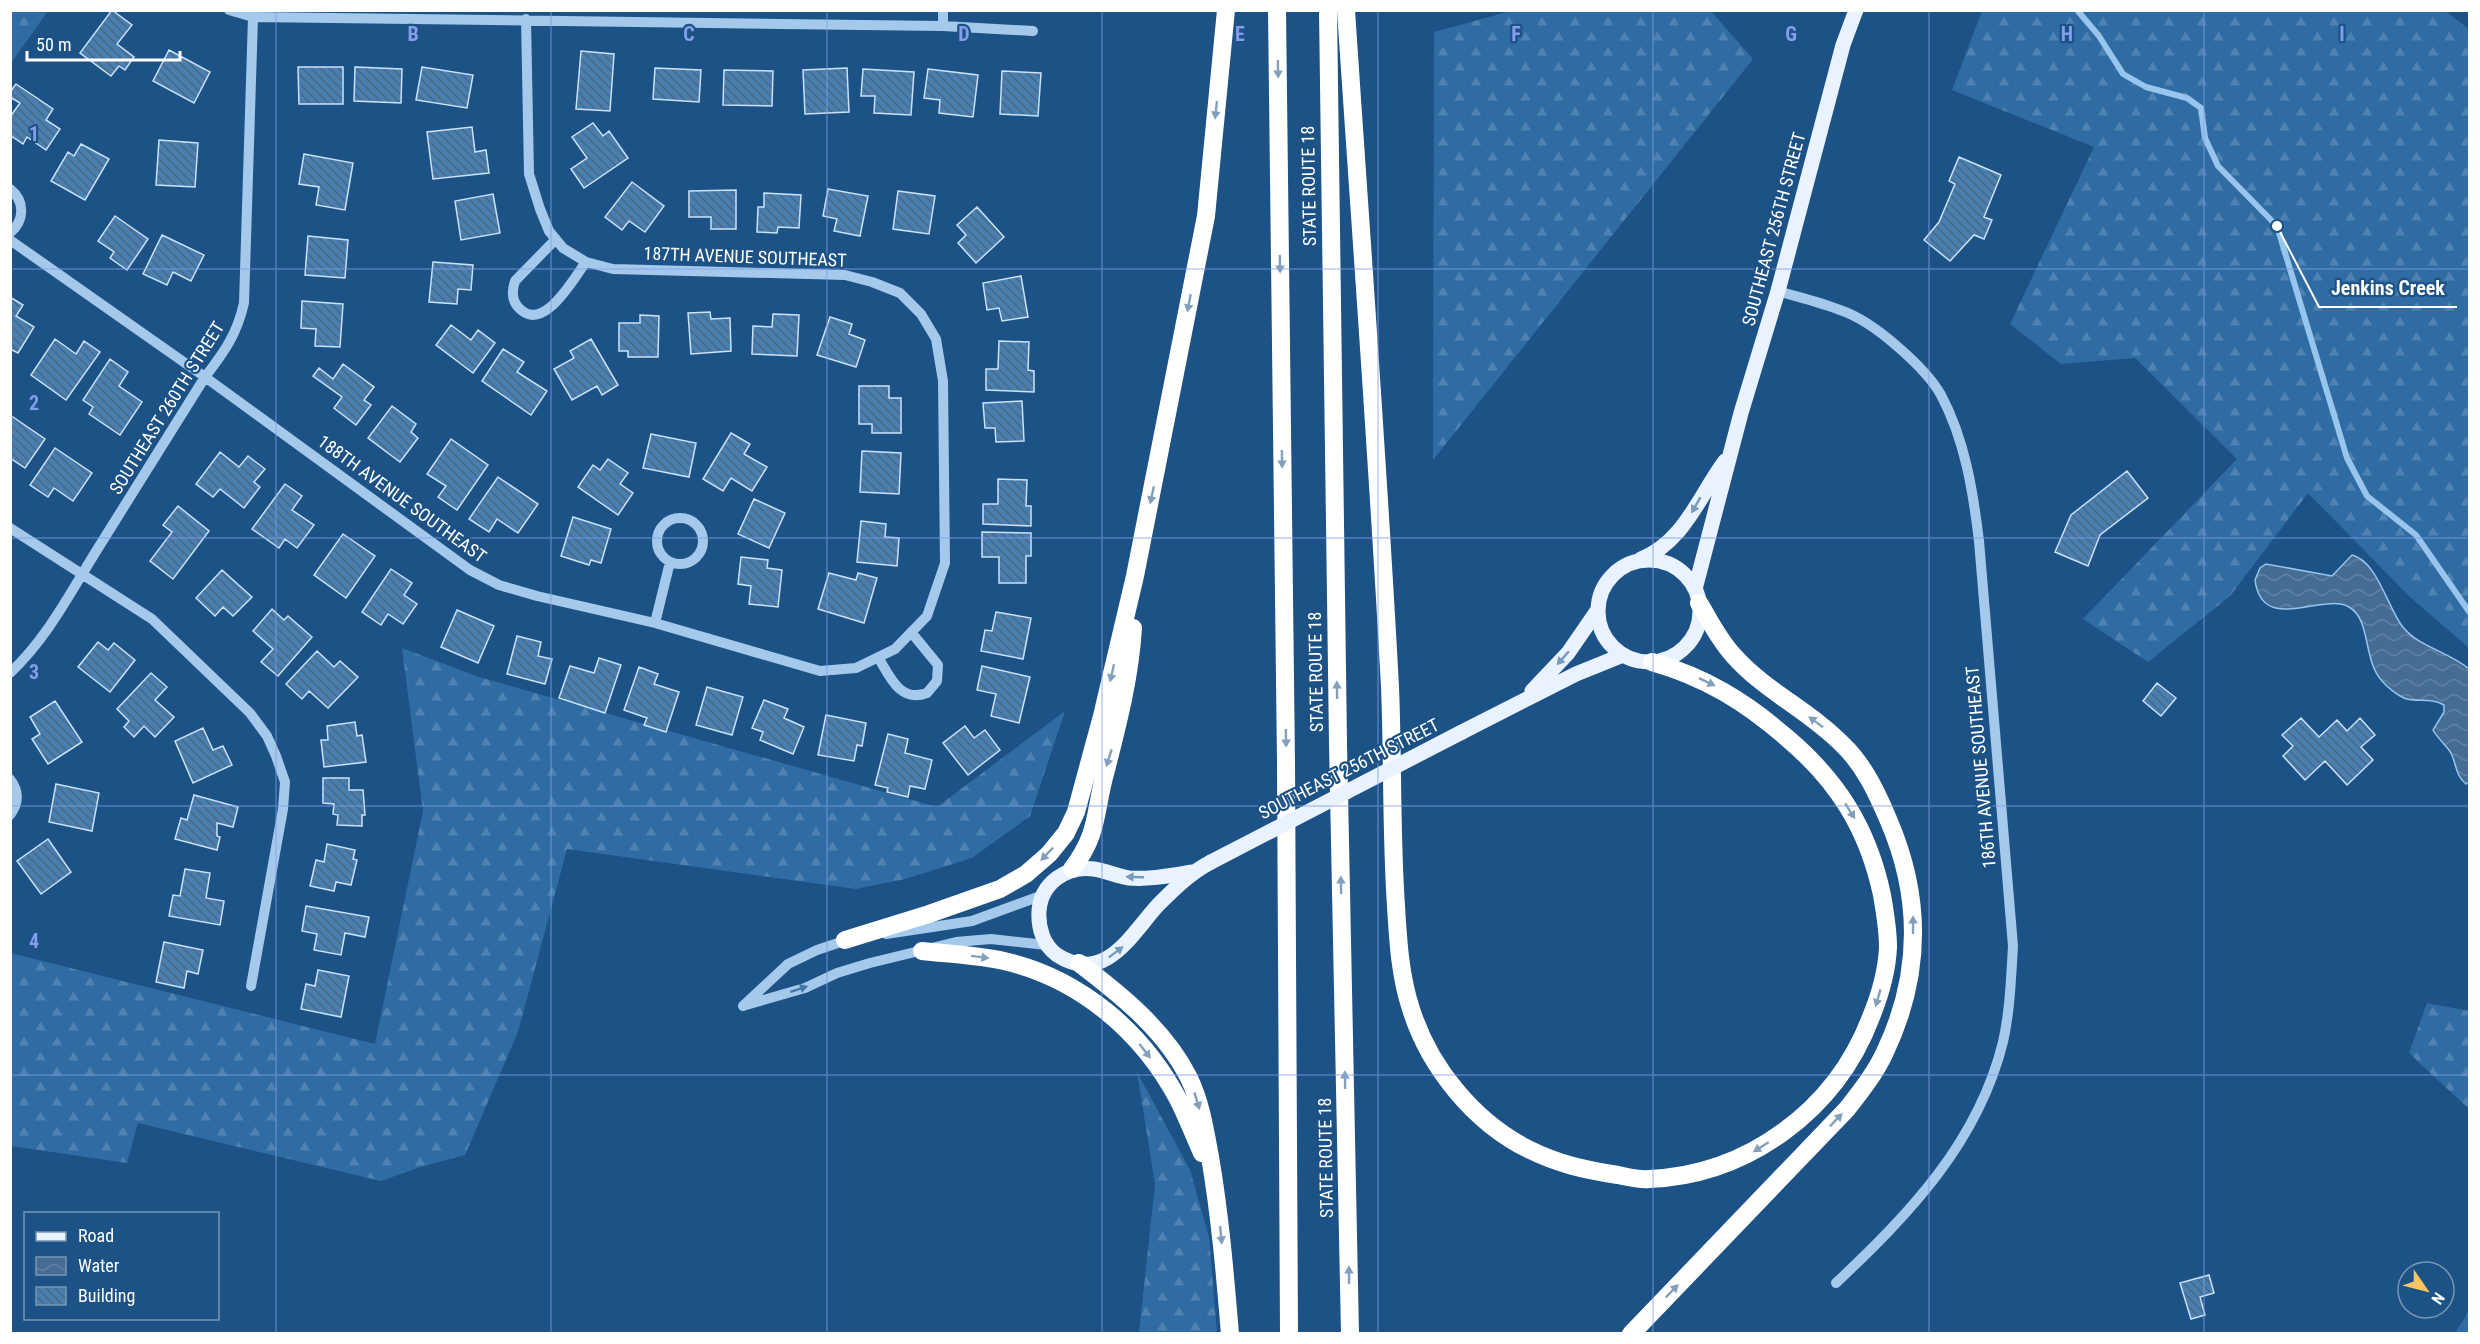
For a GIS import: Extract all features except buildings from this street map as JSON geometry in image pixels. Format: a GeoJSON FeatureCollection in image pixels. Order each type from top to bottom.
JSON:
{"type":"FeatureCollection","features":[{"type":"Feature","properties":{"kind":"highway"},"geometry":{"type":"LineString","coordinates":[[845,940],[930,914],[1000,889],[1026,874],[1049,854],[1066,833],[1076,812],[1136,576],[1206,216],[1226,10]]}},
{"type":"Feature","properties":{"kind":"highway","name":"STATE ROUTE 18"},"geometry":{"type":"LineString","coordinates":[[1277,10],[1286,775],[1289,1334]]}},
{"type":"Feature","properties":{"kind":"highway","name":"STATE ROUTE 18"},"geometry":{"type":"LineString","coordinates":[[1328,10],[1338,742],[1350,1334]]}},
{"type":"Feature","properties":{"kind":"highway"},"geometry":{"type":"LineString","coordinates":[[1346,10],[1390,693],[1393,869],[1398,935],[1411,1010],[1428,1047],[1448,1080],[1494,1128],[1525,1148],[1574,1168],[1643,1180],[1701,1172],[1755,1152],[1788,1130],[1820,1102],[1845,1070],[1862,1041],[1885,972],[1888,944],[1885,910],[1879,881],[1863,834],[1852,810],[1820,770],[1765,718],[1726,691],[1689,674],[1652,662]]}},
{"type":"Feature","properties":{"kind":"highway"},"geometry":{"type":"LineString","coordinates":[[1072,869],[1085,852],[1095,828],[1105,771],[1122,707],[1132,636],[1136,576]]}},
{"type":"Feature","properties":{"kind":"highway"},"geometry":{"type":"LineString","coordinates":[[1631,1334],[1847,1108],[1867,1082],[1885,1054],[1899,1019],[1908,986],[1913,944],[1911,888],[1905,864],[1878,796],[1858,762],[1827,730],[1745,668],[1715,632],[1697,596]]}},
{"type":"Feature","properties":{"kind":"highway"},"geometry":{"type":"LineString","coordinates":[[922,951],[987,958],[1026,968],[1069,986],[1103,1008],[1138,1042],[1165,1078],[1178,1099],[1213,1177]]}},
{"type":"Feature","properties":{"kind":"highway"},"geometry":{"type":"LineString","coordinates":[[1079,963],[1117,992],[1147,1021],[1188,1077],[1196,1095],[1204,1126],[1221,1228],[1230,1334]]}},
{"type":"Feature","properties":{"kind":"main road","name":"SOUTHEAST 256TH STREET"},"geometry":{"type":"LineString","coordinates":[[1697,596],[1729,457],[1778,291],[1843,45],[1856,10]]}},
{"type":"Feature","properties":{"kind":"main road","name":"SOUTHEAST 256TH STREET"},"geometry":{"type":"LineString","coordinates":[[1636,561],[1657,553],[1670,543],[1729,457]]}},
{"type":"Feature","properties":{"kind":"main road"},"geometry":{"type":"LineString","coordinates":[[1654,560],[1671,564],[1685,575],[1697,596],[1699,620],[1694,635],[1683,649],[1669,658],[1652,662],[1637,661],[1612,647],[1604,636],[1597,611],[1600,594],[1608,579],[1621,568],[1636,561],[1654,560]]}},
{"type":"Feature","properties":{"kind":"main road","name":"SOUTHEAST 256TH STREET"},"geometry":{"type":"LineString","coordinates":[[1524,700],[1568,653],[1597,611]]}},
{"type":"Feature","properties":{"kind":"main road","name":"SOUTHEAST 256TH STREET"},"geometry":{"type":"LineString","coordinates":[[1193,872],[1524,700],[1586,669],[1623,655]]}},
{"type":"Feature","properties":{"kind":"main road"},"geometry":{"type":"LineString","coordinates":[[1091,868],[1130,878],[1193,872],[1159,904],[1117,953],[1097,963],[1079,963],[1061,957],[1046,945],[1039,924],[1043,895],[1050,884],[1072,869],[1091,868]]}},
{"type":"Feature","properties":{"kind":"street"},"geometry":{"type":"LineString","coordinates":[[229,10],[253,17],[393,15],[526,20],[942,26],[1033,31]]}},
{"type":"Feature","properties":{"kind":"street"},"geometry":{"type":"LineString","coordinates":[[942,26],[943,10]]}},
{"type":"Feature","properties":{"kind":"street","name":"SOUTHEAST 260TH STREET"},"geometry":{"type":"LineString","coordinates":[[10,673],[27,656],[57,618],[205,377],[226,351],[239,326],[244,303],[253,17]]}},
{"type":"Feature","properties":{"kind":"street"},"geometry":{"type":"LineString","coordinates":[[526,20],[529,174],[549,231],[559,243],[515,281],[512,289],[517,306],[532,315],[550,310],[586,262]]}},
{"type":"Feature","properties":{"kind":"street"},"geometry":{"type":"LineString","coordinates":[[10,189],[19,197],[22,215],[19,224],[10,233]]}},
{"type":"Feature","properties":{"kind":"street","name":"188TH AVENUE SOUTHEAST"},"geometry":{"type":"LineString","coordinates":[[10,240],[205,377],[470,570],[499,585],[655,623],[820,671],[856,668],[895,649],[911,632]]}},
{"type":"Feature","properties":{"kind":"street","name":"187TH AVENUE SOUTHEAST"},"geometry":{"type":"LineString","coordinates":[[559,243],[586,262],[613,269],[845,275],[872,282],[900,294],[921,314],[936,339],[943,381],[945,563],[927,616],[911,632]]}},
{"type":"Feature","properties":{"kind":"street","name":"186TH AVENUE SOUTHEAST"},"geometry":{"type":"LineString","coordinates":[[1778,291],[1841,310],[1863,321],[1888,339],[1912,360],[1940,394],[1961,446],[1973,488],[1980,541],[2013,946],[2010,994],[2003,1040],[1992,1080],[1968,1130],[1926,1192],[1836,1283]]}},
{"type":"Feature","properties":{"kind":"street"},"geometry":{"type":"LineString","coordinates":[[672,519],[687,519],[694,522],[702,535],[701,549],[692,561],[677,564],[670,562],[659,552],[657,536],[665,523],[672,519]]}},
{"type":"Feature","properties":{"kind":"street"},"geometry":{"type":"LineString","coordinates":[[10,528],[152,619],[250,713],[267,736],[285,782],[283,809],[251,986]]}},
{"type":"Feature","properties":{"kind":"street"},"geometry":{"type":"LineString","coordinates":[[655,623],[670,562]]}},
{"type":"Feature","properties":{"kind":"street"},"geometry":{"type":"LineString","coordinates":[[878,657],[903,693],[919,696],[927,693],[937,681],[938,665],[911,632]]}},
{"type":"Feature","properties":{"kind":"street"},"geometry":{"type":"LineString","coordinates":[[10,779],[17,790],[17,799],[10,815]]}},
{"type":"Feature","properties":{"kind":"street"},"geometry":{"type":"LineString","coordinates":[[1043,895],[972,921],[845,940],[817,950],[788,964],[743,1006],[805,988],[859,966],[956,942],[991,939],[1046,945]]}},
{"type":"Feature","properties":{"kind":"green space"},"geometry":{"type":"Polygon","coordinates":[[[10,11],[48,11],[11,63],[10,11]]]}},
{"type":"Feature","properties":{"kind":"green space"},"geometry":{"type":"Polygon","coordinates":[[[1511,11],[1711,11],[1753,59],[1433,460],[1434,32],[1511,11]]]}},
{"type":"Feature","properties":{"kind":"green space"},"geometry":{"type":"Polygon","coordinates":[[[1982,11],[2445,11],[2470,30],[2469,648],[2409,596],[2308,493],[2230,596],[2148,662],[2083,619],[2237,459],[2135,358],[2061,364],[2010,324],[2094,147],[1952,90],[1982,11]]]}},
{"type":"Feature","properties":{"kind":"green space"},"geometry":{"type":"Polygon","coordinates":[[[402,648],[479,677],[937,807],[1065,711],[1030,816],[972,858],[905,879],[856,889],[567,849],[518,1032],[465,1155],[420,1167],[381,1181],[138,1123],[127,1163],[11,1146],[10,953],[375,1044],[423,811],[402,648]]]}},
{"type":"Feature","properties":{"kind":"green space"},"geometry":{"type":"Polygon","coordinates":[[[2427,1003],[2469,1011],[2469,1109],[2409,1053],[2427,1003]]]}},
{"type":"Feature","properties":{"kind":"green space"},"geometry":{"type":"Polygon","coordinates":[[[1137,1072],[1190,1170],[1209,1237],[1217,1333],[1139,1333],[1155,1184],[1137,1072]]]}},
{"type":"Feature","properties":{"kind":"green space"},"geometry":{"type":"Polygon","coordinates":[[[2469,1311],[2469,1333],[2455,1333],[2469,1311]]]}},
{"type":"Feature","properties":{"kind":"water"},"geometry":{"type":"Polygon","coordinates":[[[2352,555],[2361,559],[2375,575],[2402,626],[2409,633],[2469,669],[2470,781],[2466,784],[2458,773],[2451,753],[2433,730],[2444,712],[2444,705],[2434,701],[2404,698],[2384,683],[2372,663],[2364,630],[2356,613],[2349,607],[2337,604],[2281,609],[2269,605],[2260,596],[2255,580],[2260,568],[2266,564],[2332,576],[2352,555]]]}},
{"type":"Feature","properties":{"kind":"waterway"},"geometry":{"type":"LineString","coordinates":[[2077,10],[2099,36],[2123,74],[2146,87],[2187,98],[2201,108],[2205,138],[2218,166],[2277,226],[2347,458],[2367,496],[2416,535],[2470,613]]}},
{"type":"Feature","properties":{"kind":"place","name":"Jenkins Creek"},"geometry":{"type":"Point","coordinates":[2277,226]}}]}
